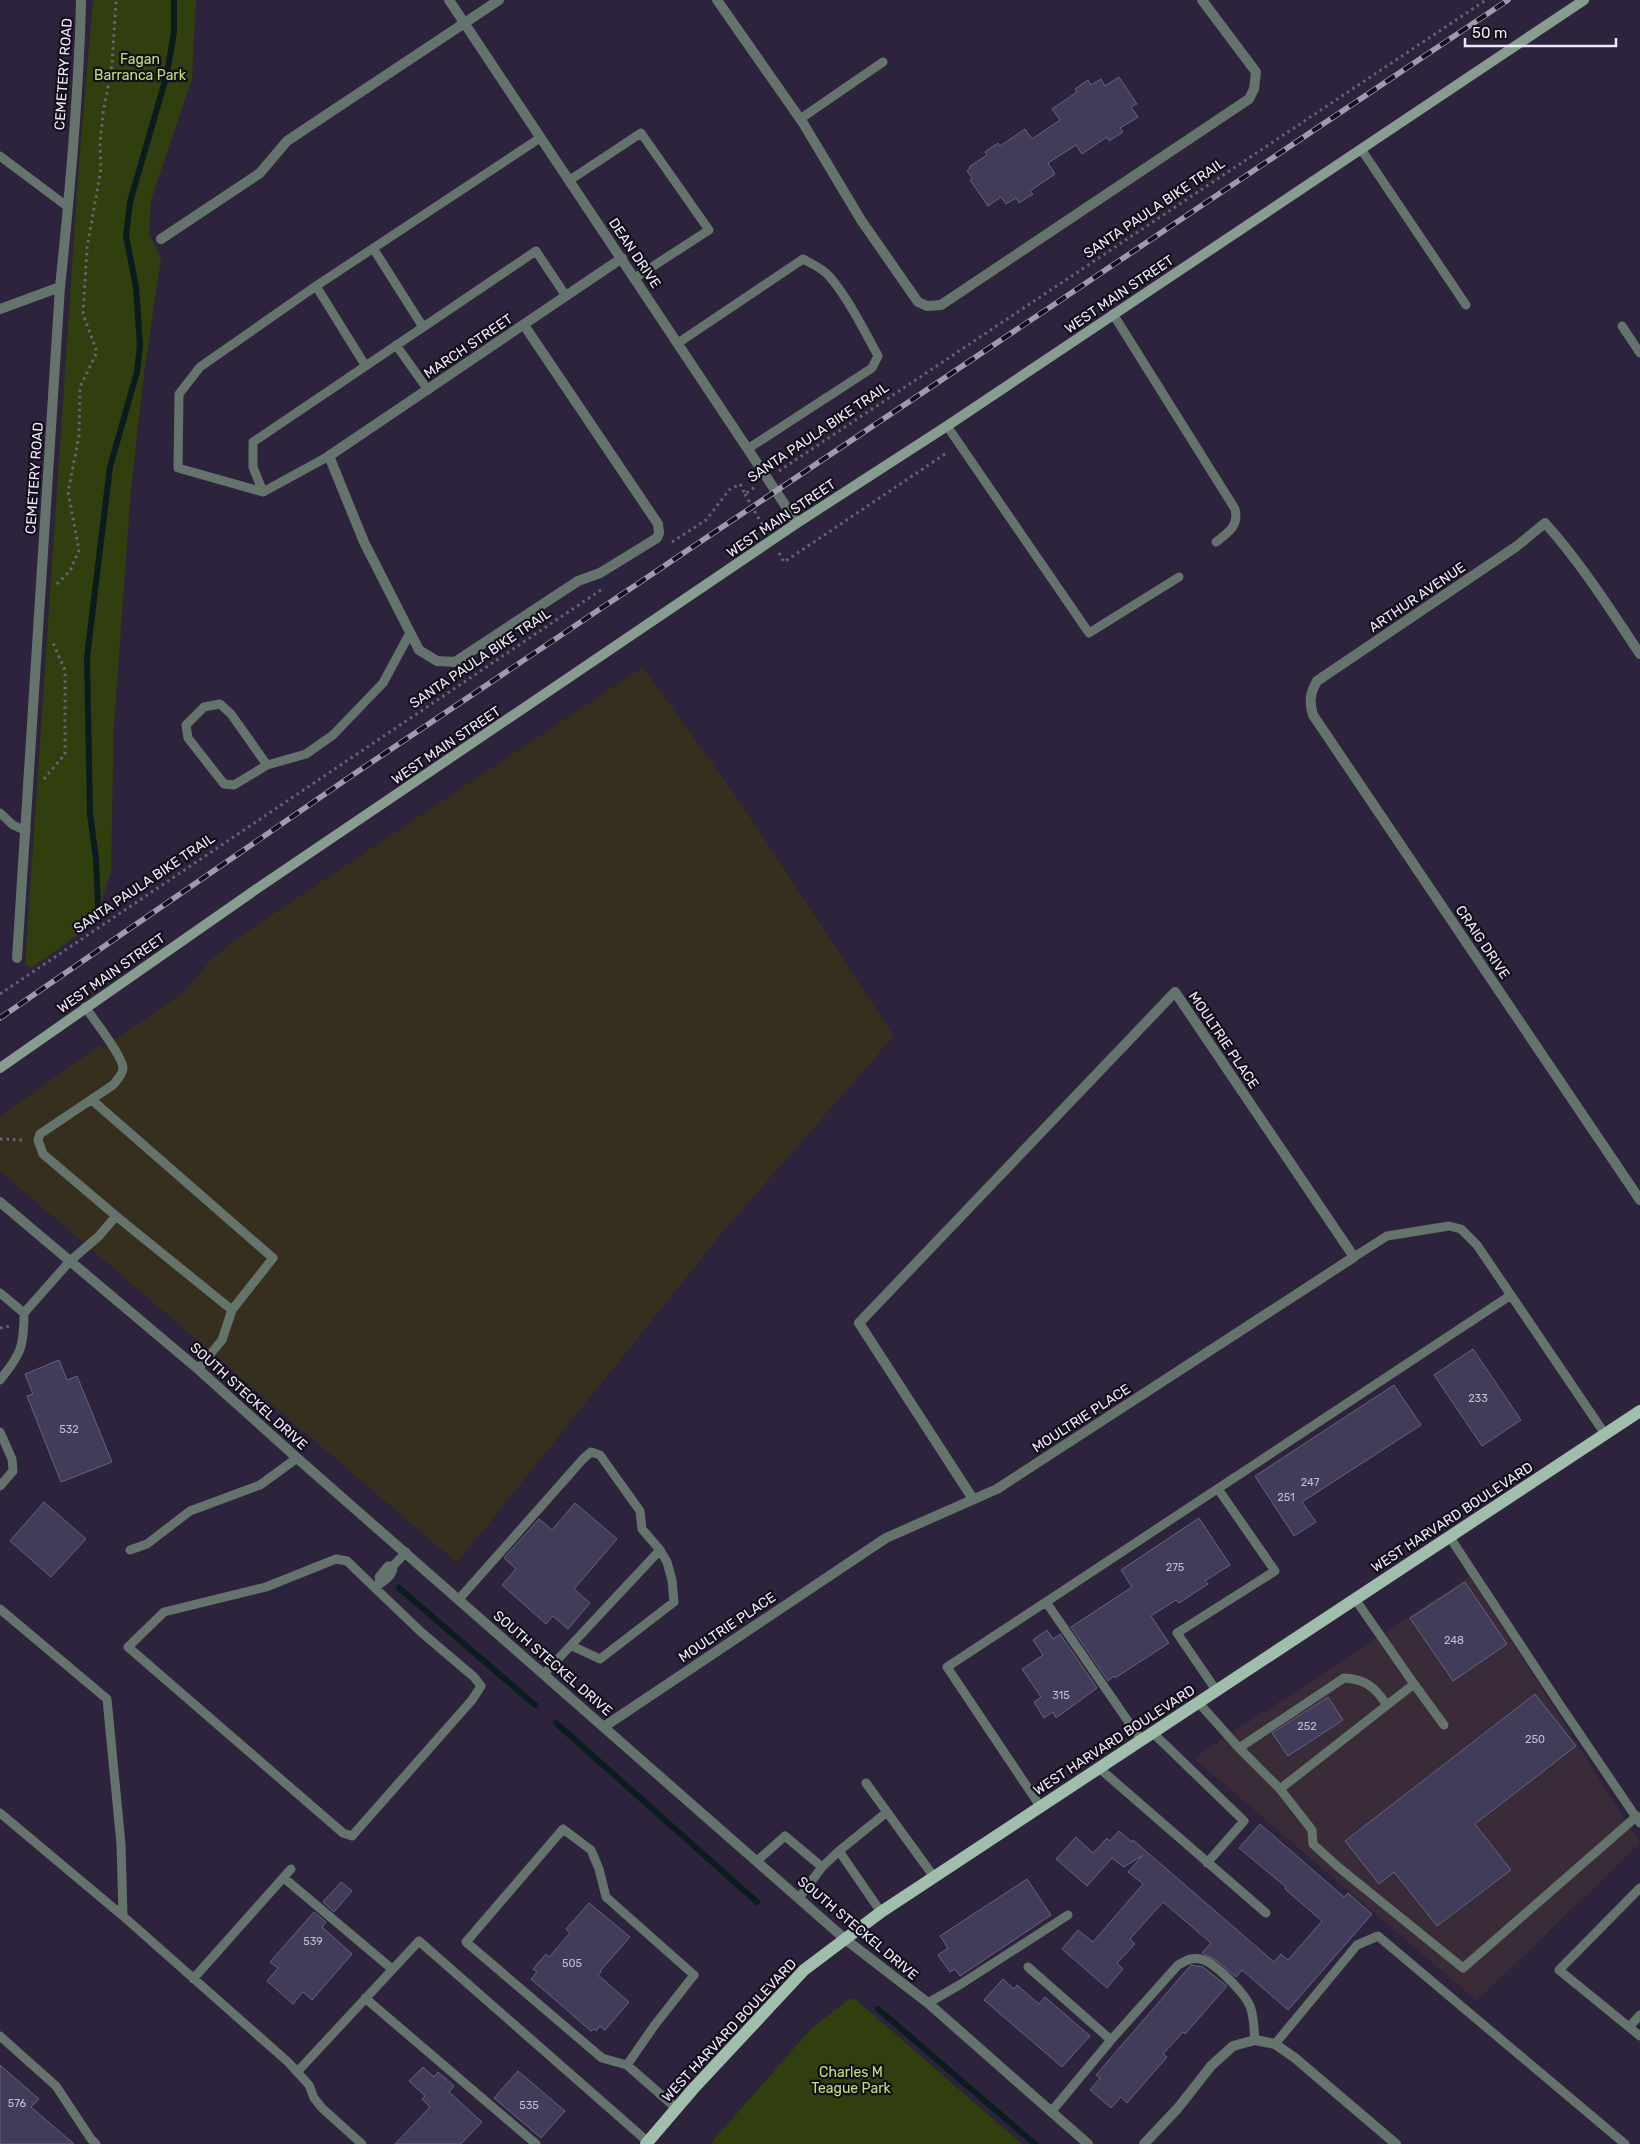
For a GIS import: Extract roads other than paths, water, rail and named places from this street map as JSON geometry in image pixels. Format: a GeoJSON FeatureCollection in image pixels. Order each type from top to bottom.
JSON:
{"type":"FeatureCollection","features":[{"type":"Feature","properties":{"kind":"main road","name":"WEST HARVARD BOULEVARD"},"geometry":{"type":"LineString","coordinates":[[647,2143],[676,2108],[797,1977],[881,1912],[1640,1411]]}},
{"type":"Feature","properties":{"kind":"street","name":"CEMETERY ROAD"},"geometry":{"type":"LineString","coordinates":[[17,958],[60,287],[68,208],[80,42],[81,0]]}},
{"type":"Feature","properties":{"kind":"street","name":"DEAN DRIVE"},"geometry":{"type":"LineString","coordinates":[[449,0],[769,478],[797,523]]}},
{"type":"Feature","properties":{"kind":"street"},"geometry":{"type":"LineString","coordinates":[[161,239],[260,172],[287,141],[499,0]]}},
{"type":"Feature","properties":{"kind":"street"},"geometry":{"type":"LineString","coordinates":[[716,0],[800,119],[861,220],[918,302],[927,306],[940,305],[1249,99],[1254,89],[1256,72],[1202,0]]}},
{"type":"Feature","properties":{"kind":"street","name":"WEST MAIN STREET"},"geometry":{"type":"LineString","coordinates":[[0,1068],[85,1007],[797,523],[947,426],[1584,0]]}},
{"type":"Feature","properties":{"kind":"street","name":"MARCH STREET"},"geometry":{"type":"LineString","coordinates":[[329,456],[622,258]]}},
{"type":"Feature","properties":{"kind":"street"},"geometry":{"type":"LineString","coordinates":[[0,309],[60,287]]}},
{"type":"Feature","properties":{"kind":"street"},"geometry":{"type":"LineString","coordinates":[[329,456],[364,542],[419,650],[438,661],[455,662],[578,581],[600,573],[657,538],[659,533],[658,524],[524,325]]}},
{"type":"Feature","properties":{"kind":"street","name":"ARTHUR AVENUE"},"geometry":{"type":"LineString","coordinates":[[1310,697],[1317,681],[1517,546],[1545,524],[1561,541],[1593,584],[1640,654]]}},
{"type":"Feature","properties":{"kind":"street","name":"CRAIG DRIVE"},"geometry":{"type":"LineString","coordinates":[[1310,697],[1313,715],[1640,1200]]}},
{"type":"Feature","properties":{"kind":"street","name":"MOULTRIE PLACE"},"geometry":{"type":"LineString","coordinates":[[604,1726],[886,1538],[997,1489],[1354,1257],[1175,992],[859,1323],[973,1499]]}},
{"type":"Feature","properties":{"kind":"street","name":"SOUTH STECKEL DRIVE"},"geometry":{"type":"LineString","coordinates":[[0,1202],[198,1369],[845,1939],[928,2003],[1088,2144]]}},
{"type":"Feature","properties":{"kind":"street"},"geometry":{"type":"LineString","coordinates":[[1144,2144],[1178,2108],[1211,2066],[1233,2046],[1255,2040],[1274,2044],[1295,2058],[1396,2144]]}},
{"type":"Feature","properties":{"kind":"lane"},"geometry":{"type":"LineString","coordinates":[[800,119],[884,62]]}},
{"type":"Feature","properties":{"kind":"lane"},"geometry":{"type":"LineString","coordinates":[[570,180],[641,133],[709,230],[635,278]]}},
{"type":"Feature","properties":{"kind":"lane"},"geometry":{"type":"LineString","coordinates":[[329,456],[263,492],[178,468],[179,394],[200,367],[316,286],[540,138]]}},
{"type":"Feature","properties":{"kind":"lane"},"geometry":{"type":"LineString","coordinates":[[1360,149],[1466,305]]}},
{"type":"Feature","properties":{"kind":"lane"},"geometry":{"type":"LineString","coordinates":[[0,156],[68,208]]}},
{"type":"Feature","properties":{"kind":"lane"},"geometry":{"type":"LineString","coordinates":[[373,248],[423,327]]}},
{"type":"Feature","properties":{"kind":"lane"},"geometry":{"type":"LineString","coordinates":[[263,492],[253,467],[253,442],[536,251],[566,296]]}},
{"type":"Feature","properties":{"kind":"lane"},"geometry":{"type":"LineString","coordinates":[[678,342],[803,258],[829,276],[861,325],[878,356],[872,368],[749,448]]}},
{"type":"Feature","properties":{"kind":"lane"},"geometry":{"type":"LineString","coordinates":[[316,286],[365,365]]}},
{"type":"Feature","properties":{"kind":"lane"},"geometry":{"type":"LineString","coordinates":[[1113,314],[1235,509],[1237,518],[1233,529],[1216,542]]}},
{"type":"Feature","properties":{"kind":"lane"},"geometry":{"type":"LineString","coordinates":[[1622,326],[1640,353]]}},
{"type":"Feature","properties":{"kind":"lane"},"geometry":{"type":"LineString","coordinates":[[396,344],[428,390]]}},
{"type":"Feature","properties":{"kind":"lane"},"geometry":{"type":"LineString","coordinates":[[947,426],[1089,633],[1179,577]]}},
{"type":"Feature","properties":{"kind":"lane"},"geometry":{"type":"LineString","coordinates":[[267,765],[231,714],[220,704],[204,707],[186,725],[188,738],[224,784],[234,785],[267,765],[306,754],[333,735],[383,683],[410,633]]}},
{"type":"Feature","properties":{"kind":"lane"},"geometry":{"type":"LineString","coordinates":[[0,813],[13,825],[26,831]]}},
{"type":"Feature","properties":{"kind":"lane"},"geometry":{"type":"LineString","coordinates":[[85,1007],[120,1058],[123,1068],[121,1075],[113,1085],[40,1134],[38,1140],[43,1154],[232,1310]]}},
{"type":"Feature","properties":{"kind":"lane"},"geometry":{"type":"LineString","coordinates":[[92,1100],[273,1258],[232,1310],[222,1340],[198,1369]]}},
{"type":"Feature","properties":{"kind":"lane"},"geometry":{"type":"LineString","coordinates":[[0,1380],[17,1359],[24,1339],[24,1314],[70,1261],[99,1236],[116,1216]]}},
{"type":"Feature","properties":{"kind":"lane"},"geometry":{"type":"LineString","coordinates":[[1354,1257],[1387,1236],[1449,1226],[1461,1229],[1469,1234],[1605,1434]]}},
{"type":"Feature","properties":{"kind":"lane"},"geometry":{"type":"LineString","coordinates":[[0,1293],[24,1314]]}},
{"type":"Feature","properties":{"kind":"lane"},"geometry":{"type":"LineString","coordinates":[[1040,1806],[948,1667],[1511,1295]]}},
{"type":"Feature","properties":{"kind":"lane"},"geometry":{"type":"LineString","coordinates":[[0,1432],[12,1459],[13,1471],[0,1486]]}},
{"type":"Feature","properties":{"kind":"lane"},"geometry":{"type":"LineString","coordinates":[[459,1599],[583,1459],[592,1452],[600,1455],[640,1511],[642,1529],[660,1550],[667,1562],[672,1580],[674,1602],[600,1659],[572,1646]]}},
{"type":"Feature","properties":{"kind":"lane"},"geometry":{"type":"LineString","coordinates":[[130,1550],[147,1544],[190,1511],[260,1485],[297,1458]]}},
{"type":"Feature","properties":{"kind":"lane"},"geometry":{"type":"LineString","coordinates":[[1216,1690],[1177,1633],[1275,1571],[1218,1489]]}},
{"type":"Feature","properties":{"kind":"lane"},"geometry":{"type":"LineString","coordinates":[[1198,1702],[1239,1748],[1280,1789],[1312,1830],[1313,1844],[1337,1866],[1463,1968],[1638,1820],[1449,1536]]}},
{"type":"Feature","properties":{"kind":"lane"},"geometry":{"type":"LineString","coordinates":[[544,1674],[572,1646],[624,1586],[660,1550]]}},
{"type":"Feature","properties":{"kind":"lane"},"geometry":{"type":"LineString","coordinates":[[378,1586],[393,1572],[393,1566],[406,1552]]}},
{"type":"Feature","properties":{"kind":"lane"},"geometry":{"type":"LineString","coordinates":[[336,1559],[348,1561],[378,1586],[421,1632],[474,1677],[481,1686],[472,1700],[352,1836],[343,1833],[128,1647],[164,1612],[266,1587],[336,1559]]}},
{"type":"Feature","properties":{"kind":"lane"},"geometry":{"type":"LineString","coordinates":[[1355,1599],[1444,1725]]}},
{"type":"Feature","properties":{"kind":"lane"},"geometry":{"type":"LineString","coordinates":[[1046,1602],[1141,1740]]}},
{"type":"Feature","properties":{"kind":"lane"},"geometry":{"type":"LineString","coordinates":[[0,1609],[107,1699],[120,1844],[123,1916]]}},
{"type":"Feature","properties":{"kind":"lane"},"geometry":{"type":"LineString","coordinates":[[1239,1748],[1344,1678],[1365,1682],[1376,1689],[1386,1704]]}},
{"type":"Feature","properties":{"kind":"lane"},"geometry":{"type":"LineString","coordinates":[[1280,1789],[1386,1704],[1414,1684]]}},
{"type":"Feature","properties":{"kind":"lane"},"geometry":{"type":"LineString","coordinates":[[1152,1732],[1244,1821],[1207,1863]]}},
{"type":"Feature","properties":{"kind":"lane"},"geometry":{"type":"LineString","coordinates":[[1099,1768],[1266,1913]]}},
{"type":"Feature","properties":{"kind":"lane"},"geometry":{"type":"LineString","coordinates":[[866,1783],[934,1877]]}},
{"type":"Feature","properties":{"kind":"lane"},"geometry":{"type":"LineString","coordinates":[[799,1898],[822,1867],[887,1812]]}},
{"type":"Feature","properties":{"kind":"lane"},"geometry":{"type":"LineString","coordinates":[[0,1813],[123,1916],[298,2072],[309,2085],[314,2098],[322,2108],[362,2144]]}},
{"type":"Feature","properties":{"kind":"lane"},"geometry":{"type":"LineString","coordinates":[[627,2065],[654,2026],[694,1975],[606,1897],[599,1869],[591,1850],[563,1829],[466,1942],[602,2058],[627,2065],[676,2108]]}},
{"type":"Feature","properties":{"kind":"lane"},"geometry":{"type":"LineString","coordinates":[[757,1861],[785,1836],[822,1867]]}},
{"type":"Feature","properties":{"kind":"lane"},"geometry":{"type":"LineString","coordinates":[[839,1851],[881,1912]]}},
{"type":"Feature","properties":{"kind":"lane"},"geometry":{"type":"LineString","coordinates":[[193,1979],[291,1869]]}},
{"type":"Feature","properties":{"kind":"lane"},"geometry":{"type":"LineString","coordinates":[[284,1878],[392,1969]]}},
{"type":"Feature","properties":{"kind":"lane"},"geometry":{"type":"LineString","coordinates":[[1640,1888],[1559,1970],[1640,2036]]}},
{"type":"Feature","properties":{"kind":"lane"},"geometry":{"type":"LineString","coordinates":[[928,2003],[1068,1915]]}},
{"type":"Feature","properties":{"kind":"lane"},"geometry":{"type":"LineString","coordinates":[[1274,2044],[1357,1945],[1378,1936],[1625,2144]]}},
{"type":"Feature","properties":{"kind":"lane"},"geometry":{"type":"LineString","coordinates":[[298,2072],[419,1941],[647,2143]]}},
{"type":"Feature","properties":{"kind":"lane"},"geometry":{"type":"LineString","coordinates":[[1051,2112],[1111,2040],[1178,1965],[1191,1958],[1202,1959],[1225,1975],[1243,1994],[1251,2008],[1255,2040]]}},
{"type":"Feature","properties":{"kind":"lane"},"geometry":{"type":"LineString","coordinates":[[1028,1967],[1111,2040]]}},
{"type":"Feature","properties":{"kind":"lane"},"geometry":{"type":"LineString","coordinates":[[365,1998],[536,2144]]}},
{"type":"Feature","properties":{"kind":"lane"},"geometry":{"type":"LineString","coordinates":[[1629,2027],[1640,2015]]}},
{"type":"Feature","properties":{"kind":"lane"},"geometry":{"type":"LineString","coordinates":[[0,2036],[56,2086],[96,2144]]}},
{"type":"Feature","properties":{"kind":"waterway"},"geometry":{"type":"LineString","coordinates":[[98,905],[96,859],[90,814],[87,657],[110,467],[137,372],[140,345],[136,287],[126,236],[130,202],[167,74],[174,32],[174,0]]}},
{"type":"Feature","properties":{"kind":"waterway"},"geometry":{"type":"LineString","coordinates":[[399,1588],[535,1705]]}},
{"type":"Feature","properties":{"kind":"waterway"},"geometry":{"type":"LineString","coordinates":[[556,1723],[757,1902]]}},
{"type":"Feature","properties":{"kind":"waterway"},"geometry":{"type":"LineString","coordinates":[[878,2009],[1035,2144]]}},
{"type":"Feature","properties":{"kind":"railway"},"geometry":{"type":"LineString","coordinates":[[0,1018],[357,772],[1508,0]]}},
{"type":"Feature","properties":{"kind":"park label","name":"Fagan Barranca Park"},"geometry":{"type":"Point","coordinates":[140,68]}},
{"type":"Feature","properties":{"kind":"park label","name":"Charles M Teague Park"},"geometry":{"type":"Point","coordinates":[851,2080]}}]}
